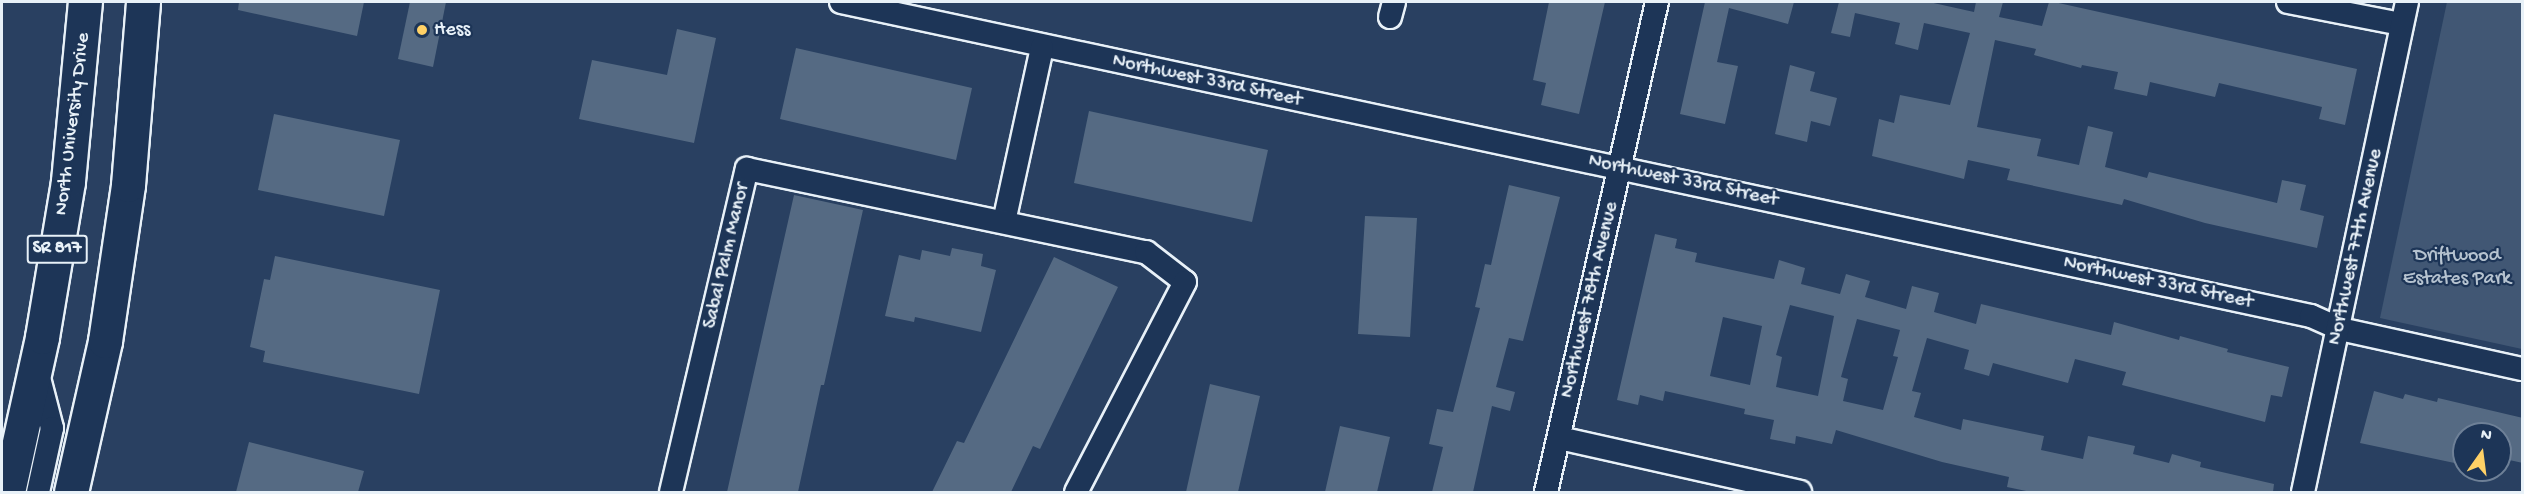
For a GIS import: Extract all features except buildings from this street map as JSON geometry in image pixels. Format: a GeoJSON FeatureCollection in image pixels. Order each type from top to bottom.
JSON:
{"type":"FeatureCollection","features":[{"type":"Feature","properties":{"kind":"main road","name":"North University Drive"},"geometry":{"type":"LineString","coordinates":[[8,492],[36,366],[68,182],[85,2]]}},
{"type":"Feature","properties":{"kind":"main road","name":"SR 817"},"geometry":{"type":"LineString","coordinates":[[71,492],[105,341],[128,185],[142,2]]}},
{"type":"Feature","properties":{"kind":"street","name":"Northwest 33rd Street"},"geometry":{"type":"LineString","coordinates":[[841,2],[875,5],[1042,47],[1620,167],[2312,316],[2340,328],[2523,369]]}},
{"type":"Feature","properties":{"kind":"street","name":"Northwest 78th Avenue"},"geometry":{"type":"LineString","coordinates":[[1546,492],[1657,2]]}},
{"type":"Feature","properties":{"kind":"street"},"geometry":{"type":"LineString","coordinates":[[2288,2],[2401,24]]}},
{"type":"Feature","properties":{"kind":"street","name":"Northwest 77th Avenue"},"geometry":{"type":"LineString","coordinates":[[2303,492],[2340,328],[2407,2]]}},
{"type":"Feature","properties":{"kind":"street"},"geometry":{"type":"LineString","coordinates":[[1004,222],[1042,47]]}},
{"type":"Feature","properties":{"kind":"street","name":"Sabal Palm Manor"},"geometry":{"type":"LineString","coordinates":[[671,492],[747,169],[1146,252],[1185,282],[1076,492]]}},
{"type":"Feature","properties":{"kind":"street"},"geometry":{"type":"LineString","coordinates":[[36,366],[52,428],[38,492]]}},
{"type":"Feature","properties":{"kind":"street"},"geometry":{"type":"LineString","coordinates":[[1558,438],[1800,492]]}},
{"type":"Feature","properties":{"kind":"green space","name":"Driftwood Estates Park"},"geometry":{"type":"Polygon","coordinates":[[[2447,2],[2522,2],[2522,349],[2380,318],[2447,2]]]}},
{"type":"Feature","properties":{"kind":"place","name":"Hess"},"geometry":{"type":"Point","coordinates":[422,30]}}]}
